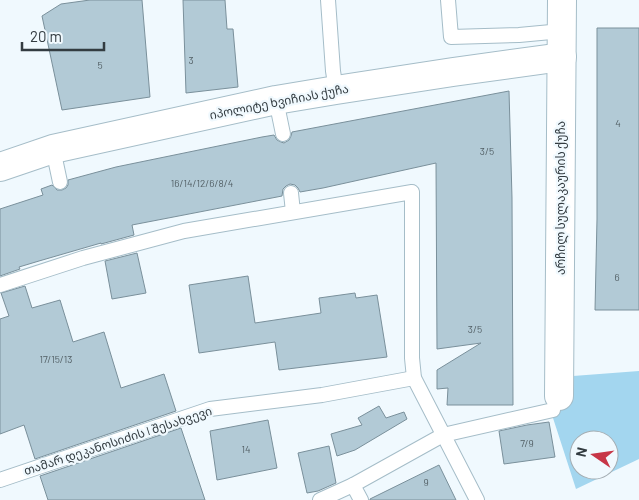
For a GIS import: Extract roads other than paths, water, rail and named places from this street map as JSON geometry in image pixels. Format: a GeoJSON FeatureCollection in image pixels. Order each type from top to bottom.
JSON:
{"type":"FeatureCollection","features":[{"type":"Feature","properties":{"kind":"street","name":"არჩილ სულაკაურის ქუჩა"},"geometry":{"type":"LineString","coordinates":[[556,403],[562,0]]}},
{"type":"Feature","properties":{"kind":"street","name":"იპოლიტე ხვიჩიას ქუჩა"},"geometry":{"type":"LineString","coordinates":[[0,167],[53,150],[276,100],[462,70],[562,44]]}},
{"type":"Feature","properties":{"kind":"lane"},"geometry":{"type":"LineString","coordinates":[[328,0],[332,71],[336,90]]}},
{"type":"Feature","properties":{"kind":"lane"},"geometry":{"type":"LineString","coordinates":[[448,0],[451,37],[519,35],[562,44]]}},
{"type":"Feature","properties":{"kind":"lane"},"geometry":{"type":"LineString","coordinates":[[276,100],[283,134]]}},
{"type":"Feature","properties":{"kind":"lane"},"geometry":{"type":"LineString","coordinates":[[53,150],[60,182]]}},
{"type":"Feature","properties":{"kind":"lane"},"geometry":{"type":"LineString","coordinates":[[0,285],[82,253],[184,231],[412,192],[412,358],[414,378],[477,500]]}},
{"type":"Feature","properties":{"kind":"lane"},"geometry":{"type":"LineString","coordinates":[[291,193],[293,212]]}},
{"type":"Feature","properties":{"kind":"lane","name":"თამარ დეკანოსიძის I შესახვევი"},"geometry":{"type":"LineString","coordinates":[[0,480],[210,409],[322,395],[414,378]]}},
{"type":"Feature","properties":{"kind":"lane","name":"არჩილ სულაკაურის ქუჩა"},"geometry":{"type":"LineString","coordinates":[[320,500],[353,485],[443,435],[556,403]]}},
{"type":"Feature","properties":{"kind":"lane"},"geometry":{"type":"LineString","coordinates":[[353,485],[361,500]]}}]}
